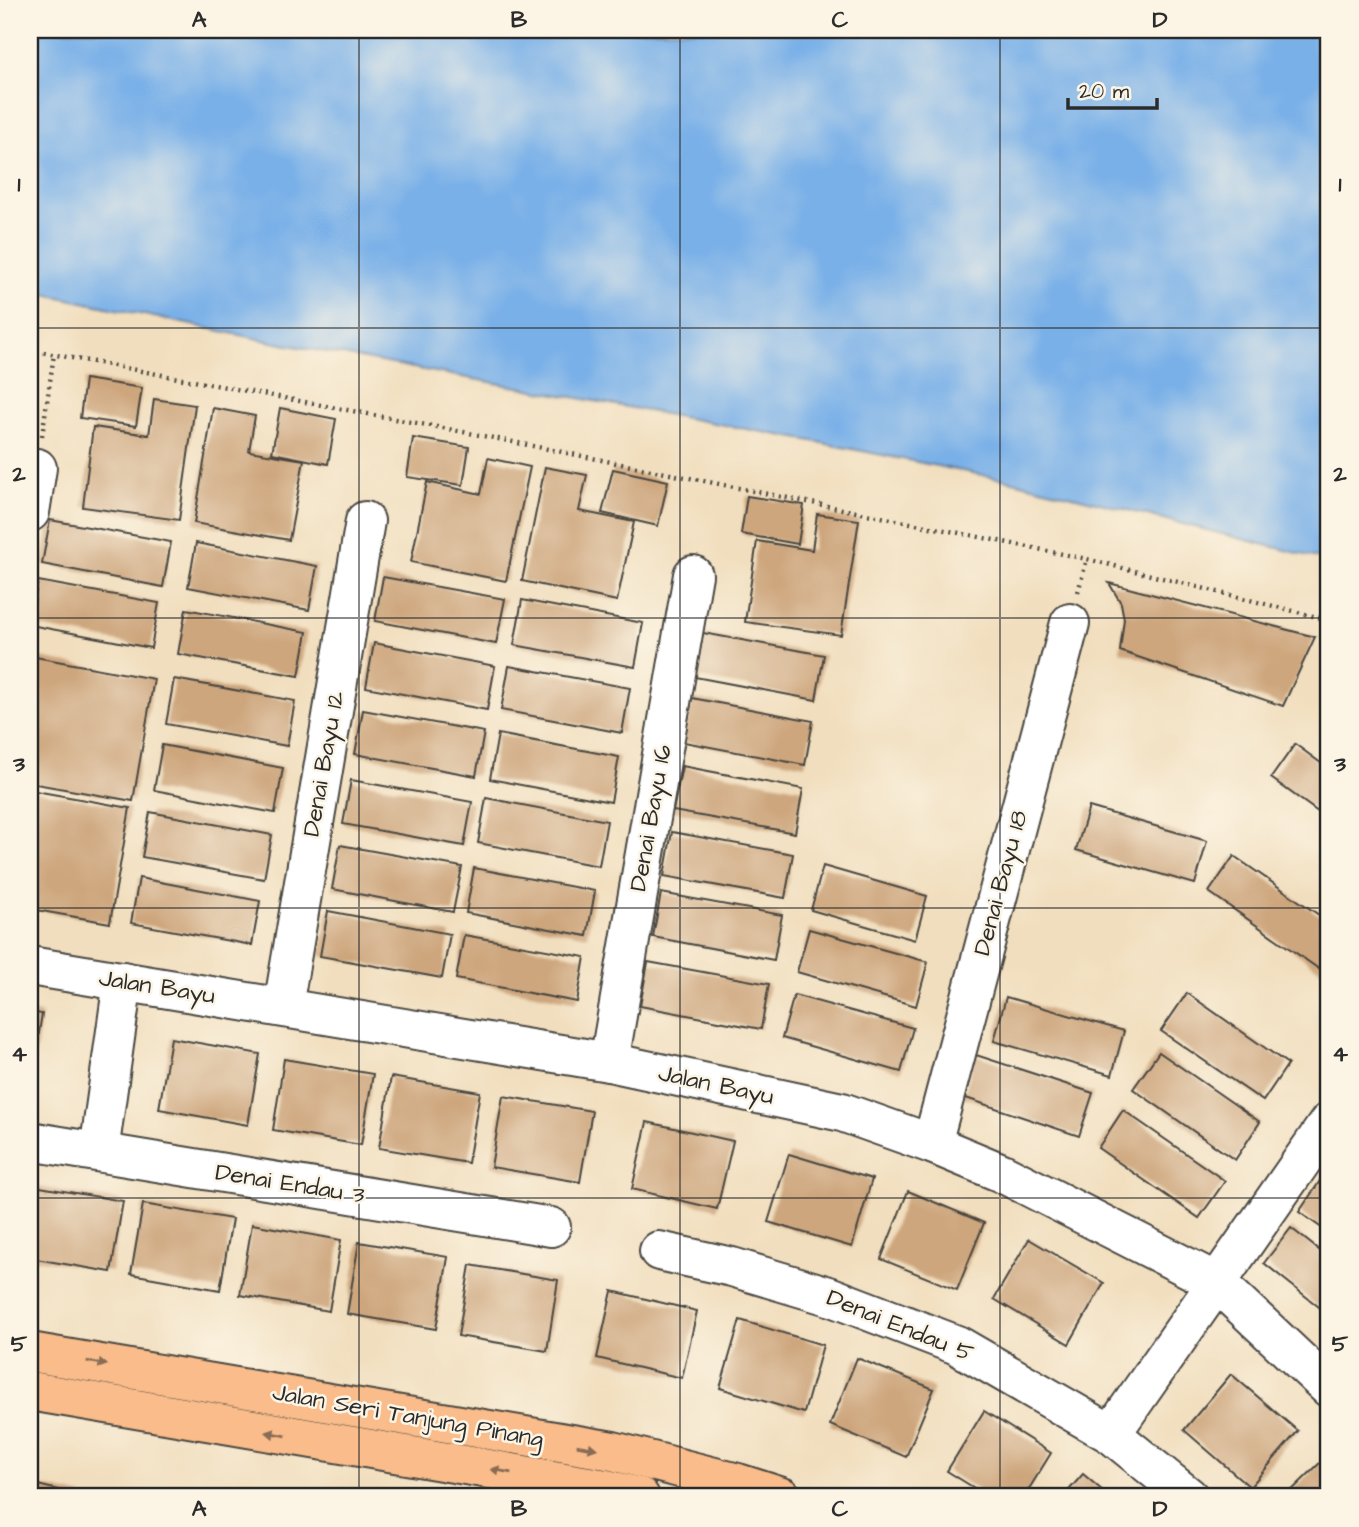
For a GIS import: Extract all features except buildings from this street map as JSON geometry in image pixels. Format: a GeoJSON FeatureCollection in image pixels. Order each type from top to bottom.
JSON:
{"type":"FeatureCollection","features":[{"type":"Feature","properties":{"kind":"main road","name":"Jalan Seri Tanjung Pinang"},"geometry":{"type":"LineString","coordinates":[[30,1352],[613,1451],[782,1497]]}},
{"type":"Feature","properties":{"kind":"main road","name":"Jalan Seri Tanjung Pinang"},"geometry":{"type":"LineString","coordinates":[[40,1398],[606,1489],[640,1497]]}},
{"type":"Feature","properties":{"kind":"street"},"geometry":{"type":"LineString","coordinates":[[30,512],[37,468]]}},
{"type":"Feature","properties":{"kind":"street","name":"Denai Bayu 12"},"geometry":{"type":"LineString","coordinates":[[283,1007],[365,521]]}},
{"type":"Feature","properties":{"kind":"street","name":"Denai Bayu 16"},"geometry":{"type":"LineString","coordinates":[[609,1062],[693,575]]}},
{"type":"Feature","properties":{"kind":"street","name":"Denai Bayu 18"},"geometry":{"type":"LineString","coordinates":[[932,1144],[1070,623]]}},
{"type":"Feature","properties":{"kind":"street","name":"Jalan Bayu"},"geometry":{"type":"LineString","coordinates":[[30,966],[609,1062],[842,1112],[932,1144],[1002,1173],[1216,1282],[1329,1388]]}},
{"type":"Feature","properties":{"kind":"street"},"geometry":{"type":"LineString","coordinates":[[99,1152],[123,981]]}},
{"type":"Feature","properties":{"kind":"street"},"geometry":{"type":"LineString","coordinates":[[1111,1434],[1329,1122]]}},
{"type":"Feature","properties":{"kind":"street","name":"Denai Endau 3"},"geometry":{"type":"LineString","coordinates":[[30,1141],[551,1227]]}},
{"type":"Feature","properties":{"kind":"street","name":"Denai Endau 5"},"geometry":{"type":"LineString","coordinates":[[659,1251],[732,1267],[829,1296],[957,1345],[1111,1434],[1189,1497]]}},
{"type":"Feature","properties":{"kind":"path"},"geometry":{"type":"LineString","coordinates":[[30,350],[482,436],[1087,559],[1329,620]]}},
{"type":"Feature","properties":{"kind":"path"},"geometry":{"type":"LineString","coordinates":[[37,468],[54,354]]}},
{"type":"Feature","properties":{"kind":"water"},"geometry":{"type":"Polygon","coordinates":[[[30,30],[1329,30],[1329,561],[1017,482],[812,441],[277,343],[30,291],[30,30]]]}}]}
